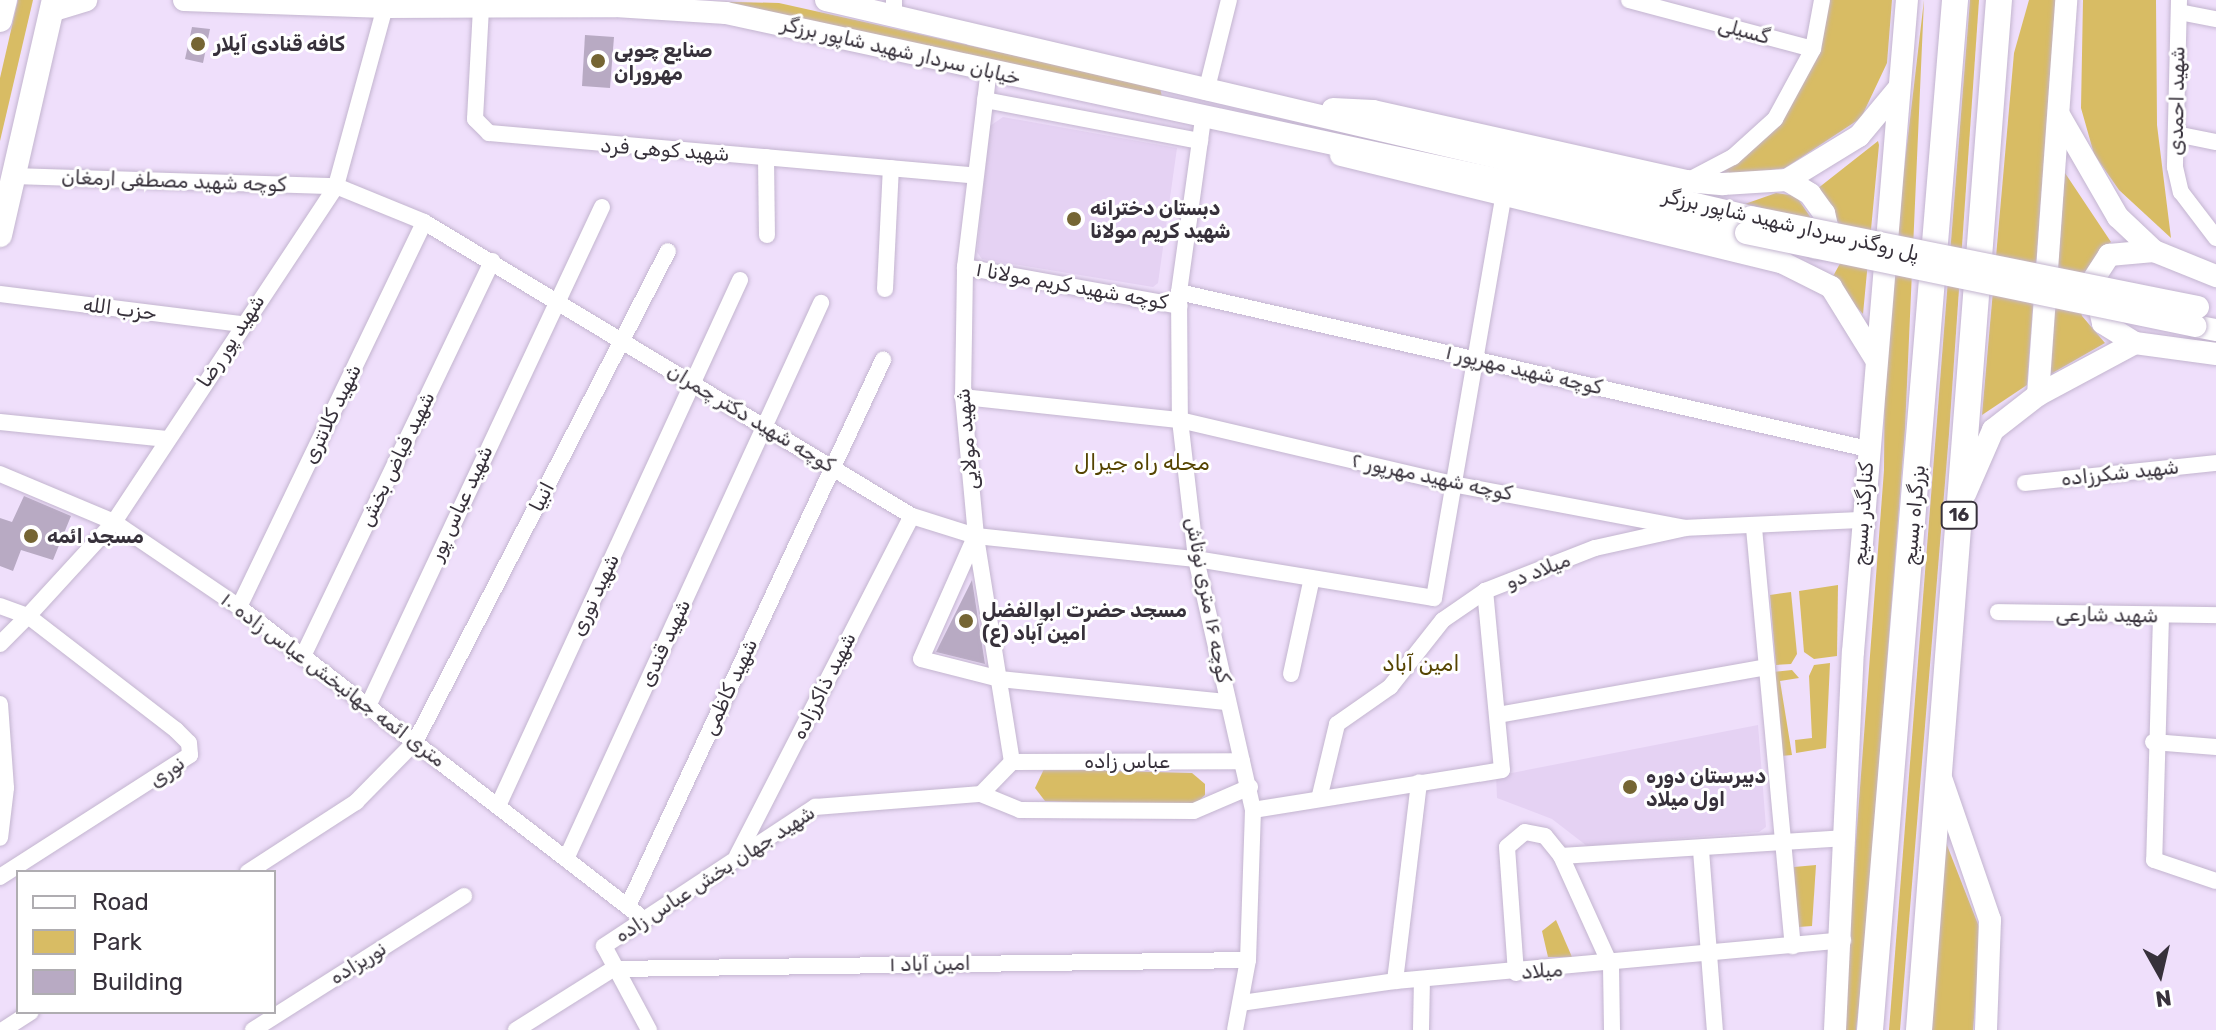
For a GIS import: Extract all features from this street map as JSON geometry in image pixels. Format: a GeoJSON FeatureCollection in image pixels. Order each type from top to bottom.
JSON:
{"type":"FeatureCollection","features":[{"type":"Feature","properties":{"kind":"highway"},"geometry":{"type":"LineString","coordinates":[[1947,0],[1952,35]]}},
{"type":"Feature","properties":{"kind":"highway","name":"بزرگراه بسیج"},"geometry":{"type":"LineString","coordinates":[[1870,1030],[1955,0]]}},
{"type":"Feature","properties":{"kind":"highway","name":"16"},"geometry":{"type":"LineString","coordinates":[[1919,1030],[1999,0]]}},
{"type":"Feature","properties":{"kind":"highway"},"geometry":{"type":"LineString","coordinates":[[1995,51],[2013,0]]}},
{"type":"Feature","properties":{"kind":"main road"},"geometry":{"type":"LineString","coordinates":[[0,20],[5,0]]}},
{"type":"Feature","properties":{"kind":"main road"},"geometry":{"type":"LineString","coordinates":[[0,235],[52,6],[86,0]]}},
{"type":"Feature","properties":{"kind":"main road","name":"خیابان سردار شهید شاپور برزگر"},"geometry":{"type":"LineString","coordinates":[[184,0],[481,8],[615,6],[726,13],[989,70],[1202,130],[1277,129],[1370,138]]}},
{"type":"Feature","properties":{"kind":"main road","name":"خیابان سردار شهید شاپور برزگر"},"geometry":{"type":"LineString","coordinates":[[826,0],[894,8],[1206,92],[1279,106],[1370,138]]}},
{"type":"Feature","properties":{"kind":"main road","name":"کنارگذر بسیج"},"geometry":{"type":"LineString","coordinates":[[1835,1030],[1843,940],[1863,520],[1907,0]]}},
{"type":"Feature","properties":{"kind":"main road"},"geometry":{"type":"LineString","coordinates":[[2038,395],[2066,0]]}},
{"type":"Feature","properties":{"kind":"main road"},"geometry":{"type":"LineString","coordinates":[[1279,106],[1373,111],[1686,181],[1787,180],[1859,136],[1902,84]]}},
{"type":"Feature","properties":{"kind":"main road"},"geometry":{"type":"LineString","coordinates":[[1202,130],[1206,92]]}},
{"type":"Feature","properties":{"kind":"main road"},"geometry":{"type":"LineString","coordinates":[[2057,112],[2098,189],[2154,251],[2216,276]]}},
{"type":"Feature","properties":{"kind":"main road"},"geometry":{"type":"LineString","coordinates":[[1277,129],[1356,161],[1783,263],[1831,287],[1875,358]]}},
{"type":"Feature","properties":{"kind":"main road","name":"پل روگذر سردار شهید شاپور برزگر"},"geometry":{"type":"LineString","coordinates":[[1370,138],[1748,225],[2206,318]]}},
{"type":"Feature","properties":{"kind":"main road"},"geometry":{"type":"LineString","coordinates":[[1783,263],[1817,248],[1827,226],[1819,203],[1787,180]]}},
{"type":"Feature","properties":{"kind":"main road"},"geometry":{"type":"LineString","coordinates":[[2154,251],[2109,255],[2093,280],[2103,323],[2135,343],[2216,354]]}},
{"type":"Feature","properties":{"kind":"main road"},"geometry":{"type":"LineString","coordinates":[[1960,504],[1993,430],[2038,395],[2135,343]]}},
{"type":"Feature","properties":{"kind":"main road"},"geometry":{"type":"LineString","coordinates":[[1938,770],[1990,920],[1986,1030]]}},
{"type":"Feature","properties":{"kind":"street"},"geometry":{"type":"LineString","coordinates":[[1206,92],[1229,0]]}},
{"type":"Feature","properties":{"kind":"street","name":"گسیلی"},"geometry":{"type":"LineString","coordinates":[[1629,0],[1813,49]]}},
{"type":"Feature","properties":{"kind":"street"},"geometry":{"type":"LineString","coordinates":[[1686,181],[1754,141],[1775,119],[1813,49],[1822,0]]}},
{"type":"Feature","properties":{"kind":"street","name":"شهید پور رضا"},"geometry":{"type":"LineString","coordinates":[[0,644],[114,522],[240,324],[336,186],[385,4]]}},
{"type":"Feature","properties":{"kind":"street"},"geometry":{"type":"LineString","coordinates":[[2179,6],[2216,19]]}},
{"type":"Feature","properties":{"kind":"street","name":"شهید احمدی"},"geometry":{"type":"LineString","coordinates":[[2179,6],[2176,134],[2181,192],[2216,238]]}},
{"type":"Feature","properties":{"kind":"street","name":"شهید کوهی فرد"},"geometry":{"type":"LineString","coordinates":[[481,8],[475,119],[489,133],[972,175]]}},
{"type":"Feature","properties":{"kind":"street","name":"شهید مولایی"},"geometry":{"type":"LineString","coordinates":[[989,70],[972,175],[965,267],[963,397],[976,536],[1012,762]]}},
{"type":"Feature","properties":{"kind":"street"},"geometry":{"type":"LineString","coordinates":[[985,100],[1202,130]]}},
{"type":"Feature","properties":{"kind":"street","name":"کوچه ۱۶ متری نوتاش"},"geometry":{"type":"LineString","coordinates":[[1202,130],[1179,299],[1180,420],[1196,559],[1253,810],[1248,960],[1235,1030]]}},
{"type":"Feature","properties":{"kind":"street"},"geometry":{"type":"LineString","coordinates":[[2176,134],[2216,142]]}},
{"type":"Feature","properties":{"kind":"street"},"geometry":{"type":"LineString","coordinates":[[766,157],[767,235]]}},
{"type":"Feature","properties":{"kind":"street"},"geometry":{"type":"LineString","coordinates":[[885,289],[891,168]]}},
{"type":"Feature","properties":{"kind":"street","name":"کوچه شهید مصطفی ارمغان"},"geometry":{"type":"LineString","coordinates":[[13,176],[336,186]]}},
{"type":"Feature","properties":{"kind":"street","name":"کوچه شهید دکتر چمران"},"geometry":{"type":"LineString","coordinates":[[336,186],[424,222],[912,516],[976,536],[1196,559],[1434,598],[1453,484]]}},
{"type":"Feature","properties":{"kind":"street"},"geometry":{"type":"LineString","coordinates":[[1453,484],[1503,197]]}},
{"type":"Feature","properties":{"kind":"street","name":"شهید عباس پور"},"geometry":{"type":"LineString","coordinates":[[368,706],[555,301],[602,207]]}},
{"type":"Feature","properties":{"kind":"street","name":"شهید کلانتری"},"geometry":{"type":"LineString","coordinates":[[239,607],[424,222]]}},
{"type":"Feature","properties":{"kind":"street","name":"انبیا"},"geometry":{"type":"LineString","coordinates":[[251,870],[356,802],[415,742],[668,251]]}},
{"type":"Feature","properties":{"kind":"street","name":"شهید فیاض بخش"},"geometry":{"type":"LineString","coordinates":[[303,656],[492,261]]}},
{"type":"Feature","properties":{"kind":"street","name":"کوچه شهید کریم مولانا ۱"},"geometry":{"type":"LineString","coordinates":[[965,267],[1179,299]]}},
{"type":"Feature","properties":{"kind":"street"},"geometry":{"type":"LineString","coordinates":[[693,384],[740,280]]}},
{"type":"Feature","properties":{"kind":"street","name":"حزب الله"},"geometry":{"type":"LineString","coordinates":[[0,294],[240,324]]}},
{"type":"Feature","properties":{"kind":"street","name":"کوچه شهید مهرپور ۱"},"geometry":{"type":"LineString","coordinates":[[1179,299],[1477,359],[1868,449]]}},
{"type":"Feature","properties":{"kind":"street","name":"شهید قندی"},"geometry":{"type":"LineString","coordinates":[[566,859],[821,303]]}},
{"type":"Feature","properties":{"kind":"street","name":"شهید کاظمی"},"geometry":{"type":"LineString","coordinates":[[628,906],[883,360]]}},
{"type":"Feature","properties":{"kind":"street","name":"شهید نوری"},"geometry":{"type":"LineString","coordinates":[[498,806],[693,384]]}},
{"type":"Feature","properties":{"kind":"street","name":"کوچه شهید مهرپور ۲"},"geometry":{"type":"LineString","coordinates":[[963,397],[1180,420],[1453,484],[1685,528]]}},
{"type":"Feature","properties":{"kind":"street"},"geometry":{"type":"LineString","coordinates":[[0,422],[167,439]]}},
{"type":"Feature","properties":{"kind":"street","name":"شهید شکرزاده"},"geometry":{"type":"LineString","coordinates":[[2025,483],[2216,463]]}},
{"type":"Feature","properties":{"kind":"street","name":"۱۰ متری ائمه جهانبخش عباس زاده"},"geometry":{"type":"LineString","coordinates":[[0,474],[114,522],[239,607],[645,920]]}},
{"type":"Feature","properties":{"kind":"street","name":"شهید ذاکرزاده"},"geometry":{"type":"LineString","coordinates":[[736,857],[912,516]]}},
{"type":"Feature","properties":{"kind":"street","name":"میلاد دو"},"geometry":{"type":"LineString","coordinates":[[1320,795],[1337,724],[1390,687],[1443,620],[1485,591],[1595,548],[1685,528],[1754,528],[1863,520]]}},
{"type":"Feature","properties":{"kind":"street"},"geometry":{"type":"LineString","coordinates":[[1754,528],[1793,946]]}},
{"type":"Feature","properties":{"kind":"street"},"geometry":{"type":"LineString","coordinates":[[976,536],[921,659],[1000,679],[1228,702]]}},
{"type":"Feature","properties":{"kind":"street"},"geometry":{"type":"LineString","coordinates":[[1291,674],[1312,578]]}},
{"type":"Feature","properties":{"kind":"street"},"geometry":{"type":"LineString","coordinates":[[1253,810],[1320,795],[1502,770],[1485,591]]}},
{"type":"Feature","properties":{"kind":"street"},"geometry":{"type":"LineString","coordinates":[[0,606],[28,616]]}},
{"type":"Feature","properties":{"kind":"street","name":"شهید شارعی"},"geometry":{"type":"LineString","coordinates":[[1998,612],[2216,615]]}},
{"type":"Feature","properties":{"kind":"street","name":"نوری"},"geometry":{"type":"LineString","coordinates":[[0,877],[190,755],[189,743],[176,730],[28,616]]}},
{"type":"Feature","properties":{"kind":"street"},"geometry":{"type":"LineString","coordinates":[[2161,616],[2153,742],[2154,860],[2216,881]]}},
{"type":"Feature","properties":{"kind":"street"},"geometry":{"type":"LineString","coordinates":[[1498,715],[1767,667]]}},
{"type":"Feature","properties":{"kind":"street"},"geometry":{"type":"LineString","coordinates":[[0,704],[6,788],[0,838]]}},
{"type":"Feature","properties":{"kind":"street"},"geometry":{"type":"LineString","coordinates":[[2153,742],[2216,747]]}},
{"type":"Feature","properties":{"kind":"street","name":"عباس زاده"},"geometry":{"type":"LineString","coordinates":[[1012,762],[1242,761]]}},
{"type":"Feature","properties":{"kind":"street"},"geometry":{"type":"LineString","coordinates":[[981,794],[1012,762]]}},
{"type":"Feature","properties":{"kind":"street"},"geometry":{"type":"LineString","coordinates":[[1395,981],[1419,782]]}},
{"type":"Feature","properties":{"kind":"street","name":"شهید جهان بخش عباس زاده"},"geometry":{"type":"LineString","coordinates":[[648,1030],[613,969],[604,946],[796,817],[834,802],[981,794],[1020,810],[1194,811],[1250,787]]}},
{"type":"Feature","properties":{"kind":"street"},"geometry":{"type":"LineString","coordinates":[[1516,973],[1507,847],[1525,832],[1545,836],[1561,856],[1611,966],[1612,1030]]}},
{"type":"Feature","properties":{"kind":"street"},"geometry":{"type":"LineString","coordinates":[[1561,856],[1701,850],[1846,838]]}},
{"type":"Feature","properties":{"kind":"street"},"geometry":{"type":"LineString","coordinates":[[1701,850],[1712,955],[1715,1030]]}},
{"type":"Feature","properties":{"kind":"street","name":"نوریزاده"},"geometry":{"type":"LineString","coordinates":[[253,1030],[464,896]]}},
{"type":"Feature","properties":{"kind":"street","name":"میلاد"},"geometry":{"type":"LineString","coordinates":[[1241,1003],[1395,981],[1611,966],[1843,940]]}},
{"type":"Feature","properties":{"kind":"street","name":"۱ امین آباد"},"geometry":{"type":"LineString","coordinates":[[613,969],[1248,960]]}},
{"type":"Feature","properties":{"kind":"street"},"geometry":{"type":"LineString","coordinates":[[516,1030],[613,969]]}},
{"type":"Feature","properties":{"kind":"street"},"geometry":{"type":"LineString","coordinates":[[1421,1030],[1422,979]]}},
{"type":"Feature","properties":{"kind":"street"},"geometry":{"type":"LineString","coordinates":[[3,1030],[28,1014]]}},
{"type":"Feature","properties":{"kind":"shaded area","name":"دبستان دخترانه شهید کریم مولانا"},"geometry":{"type":"Polygon","coordinates":[[[1003,117],[1177,148],[1158,283],[1153,287],[982,259],[977,252],[990,126],[1003,117]]]}},
{"type":"Feature","properties":{"kind":"shaded area","name":"دبیرستان دوره اول میلاد"},"geometry":{"type":"Polygon","coordinates":[[[1758,725],[1766,827],[1759,832],[1587,846],[1552,819],[1497,798],[1496,776],[1758,725]]]}},
{"type":"Feature","properties":{"kind":"green space"},"geometry":{"type":"Polygon","coordinates":[[[18,0],[33,0],[0,141],[0,78],[18,0]]]}},
{"type":"Feature","properties":{"kind":"green space"},"geometry":{"type":"Polygon","coordinates":[[[648,0],[779,3],[1160,88],[1162,97],[648,0]]]}},
{"type":"Feature","properties":{"kind":"green space"},"geometry":{"type":"Polygon","coordinates":[[[1830,0],[1892,0],[1887,63],[1861,118],[1785,168],[1709,179],[1741,160],[1816,53],[1830,0]]]}},
{"type":"Feature","properties":{"kind":"green space"},"geometry":{"type":"Polygon","coordinates":[[[1924,0],[1905,429],[1864,961],[1856,1030],[1846,1030],[1843,1013],[1884,470],[1885,332],[1924,0]]]}},
{"type":"Feature","properties":{"kind":"green space"},"geometry":{"type":"Polygon","coordinates":[[[1970,0],[1979,0],[1949,434],[1900,1030],[1889,1030],[1970,0]]]}},
{"type":"Feature","properties":{"kind":"green space"},"geometry":{"type":"Polygon","coordinates":[[[2029,0],[2056,0],[2027,385],[1982,415],[2014,53],[2029,0]]]}},
{"type":"Feature","properties":{"kind":"green space"},"geometry":{"type":"Polygon","coordinates":[[[2083,0],[2156,0],[2157,125],[2171,238],[2119,190],[2094,154],[2081,108],[2083,0]]]}},
{"type":"Feature","properties":{"kind":"green space"},"geometry":{"type":"Polygon","coordinates":[[[1878,141],[1863,314],[1831,280],[1843,258],[1817,189],[1878,141]]]}},
{"type":"Feature","properties":{"kind":"green space"},"geometry":{"type":"Polygon","coordinates":[[[2065,173],[2111,242],[2091,263],[2077,294],[2082,316],[2105,343],[2049,375],[2065,173]]]}},
{"type":"Feature","properties":{"kind":"green space"},"geometry":{"type":"Polygon","coordinates":[[[1776,193],[1796,196],[1813,221],[1745,204],[1776,193]]]}},
{"type":"Feature","properties":{"kind":"green space"},"geometry":{"type":"Polygon","coordinates":[[[1838,585],[1837,656],[1814,659],[1804,652],[1799,591],[1838,585]]]}},
{"type":"Feature","properties":{"kind":"green space"},"geometry":{"type":"Polygon","coordinates":[[[1791,592],[1797,654],[1791,664],[1776,665],[1770,595],[1791,592]]]}},
{"type":"Feature","properties":{"kind":"green space"},"geometry":{"type":"Polygon","coordinates":[[[1830,663],[1826,748],[1796,753],[1795,740],[1812,738],[1809,676],[1814,665],[1830,663]]]}},
{"type":"Feature","properties":{"kind":"green space"},"geometry":{"type":"Polygon","coordinates":[[[1792,670],[1799,678],[1780,681],[1792,755],[1781,756],[1772,672],[1792,670]]]}},
{"type":"Feature","properties":{"kind":"green space"},"geometry":{"type":"Polygon","coordinates":[[[1044,769],[1192,773],[1205,784],[1205,795],[1193,806],[1045,801],[1035,788],[1044,769]]]}},
{"type":"Feature","properties":{"kind":"green space"},"geometry":{"type":"Polygon","coordinates":[[[1943,835],[1981,932],[1973,1030],[1926,1030],[1943,835]]]}},
{"type":"Feature","properties":{"kind":"green space"},"geometry":{"type":"Polygon","coordinates":[[[1816,865],[1812,926],[1798,927],[1794,867],[1816,865]]]}},
{"type":"Feature","properties":{"kind":"green space"},"geometry":{"type":"Polygon","coordinates":[[[1556,920],[1572,957],[1548,957],[1542,931],[1556,920]]]}},
{"type":"Feature","properties":{"kind":"building","name":"کافه قنادی آیلار"},"geometry":{"type":"Polygon","coordinates":[[[192,27],[210,29],[203,63],[185,59],[192,27]]]}},
{"type":"Feature","properties":{"kind":"building","name":"صنایع چوبی مهروران"},"geometry":{"type":"Polygon","coordinates":[[[585,35],[614,37],[610,88],[582,86],[585,35]]]}},
{"type":"Feature","properties":{"kind":"building","name":"مسجد ائمه"},"geometry":{"type":"Polygon","coordinates":[[[24,496],[71,516],[53,560],[21,550],[13,571],[0,566],[0,518],[12,522],[24,496]]]}},
{"type":"Feature","properties":{"kind":"building","name":"مسجد حضرت ابوالفضل (ع) امین آباد"},"geometry":{"type":"Polygon","coordinates":[[[972,580],[985,664],[936,652],[972,580]]]}},
{"type":"Feature","properties":{"kind":"place","name":"کافه قنادی آیلار"},"geometry":{"type":"Point","coordinates":[198,44]}},
{"type":"Feature","properties":{"kind":"place","name":"صنایع چوبی مهروران"},"geometry":{"type":"Point","coordinates":[598,61]}},
{"type":"Feature","properties":{"kind":"place","name":"دبستان دخترانه شهید کریم مولانا"},"geometry":{"type":"Point","coordinates":[1074,219]}},
{"type":"Feature","properties":{"kind":"place","name":"مسجد ائمه"},"geometry":{"type":"Point","coordinates":[31,536]}},
{"type":"Feature","properties":{"kind":"place","name":"مسجد حضرت ابوالفضل (ع) امین آباد"},"geometry":{"type":"Point","coordinates":[966,621]}},
{"type":"Feature","properties":{"kind":"place","name":"دبیرستان دوره اول میلاد"},"geometry":{"type":"Point","coordinates":[1630,787]}},
{"type":"Feature","properties":{"kind":"district","name":"محله راه جیرال"},"geometry":{"type":"Point","coordinates":[1142,463]}},
{"type":"Feature","properties":{"kind":"district","name":"امین آباد"},"geometry":{"type":"Point","coordinates":[1421,664]}}]}
